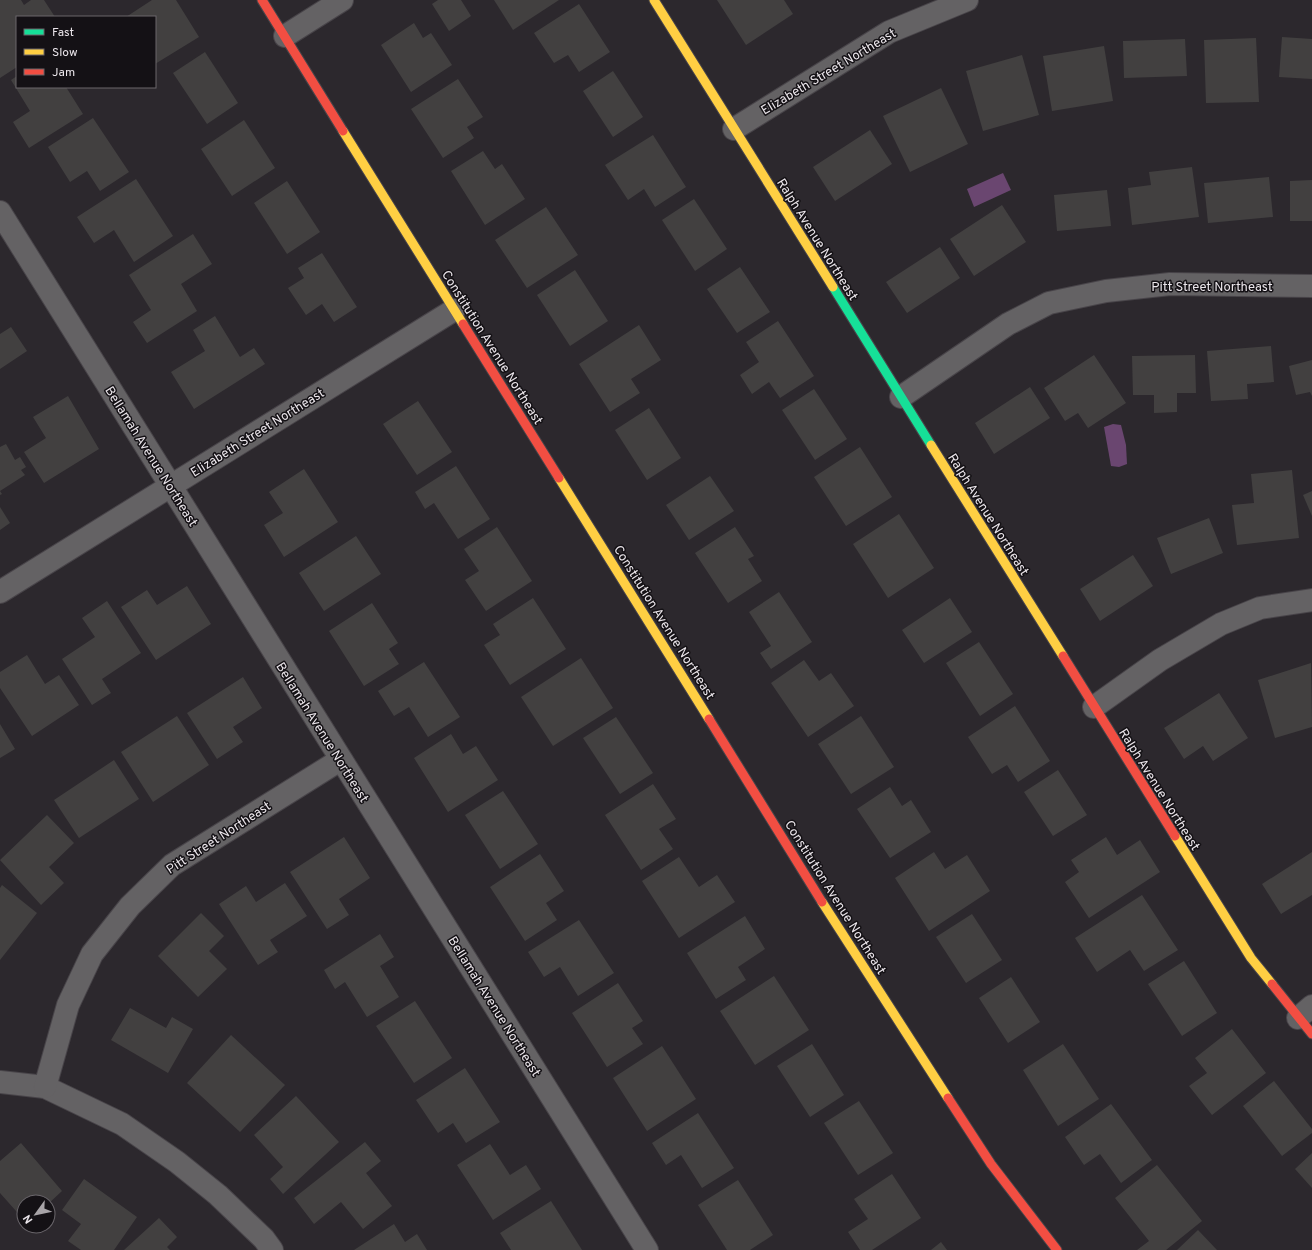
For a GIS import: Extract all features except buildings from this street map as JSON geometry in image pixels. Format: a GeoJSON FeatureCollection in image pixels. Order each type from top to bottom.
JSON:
{"type":"FeatureCollection","features":[{"type":"Feature","properties":{"kind":"street","name":"Constitution Avenue Northeast"},"geometry":{"type":"LineString","coordinates":[[262,0],[650,622],[848,944],[991,1164],[1057,1250]]}},
{"type":"Feature","properties":{"kind":"street"},"geometry":{"type":"LineString","coordinates":[[285,36],[342,0]]}},
{"type":"Feature","properties":{"kind":"street","name":"Ralph Avenue Northeast"},"geometry":{"type":"LineString","coordinates":[[654,0],[1251,958],[1307,1020]]}},
{"type":"Feature","properties":{"kind":"street","name":"Elizabeth Street Northeast"},"geometry":{"type":"LineString","coordinates":[[734,128],[889,32],[967,0]]}},
{"type":"Feature","properties":{"kind":"street","name":"Bellamah Avenue Northeast"},"geometry":{"type":"LineString","coordinates":[[2,219],[647,1250]]}},
{"type":"Feature","properties":{"kind":"street","name":"Pitt Street Northeast"},"geometry":{"type":"LineString","coordinates":[[901,397],[1008,324],[1049,302],[1106,291],[1170,284],[1312,286]]}},
{"type":"Feature","properties":{"kind":"street","name":"Elizabeth Street Northeast"},"geometry":{"type":"LineString","coordinates":[[0,592],[454,310]]}},
{"type":"Feature","properties":{"kind":"street"},"geometry":{"type":"LineString","coordinates":[[1094,707],[1160,660],[1221,624],[1260,608],[1312,600]]}},
{"type":"Feature","properties":{"kind":"street","name":"Pitt Street Northeast"},"geometry":{"type":"LineString","coordinates":[[45,1088],[68,1005],[92,954],[130,906],[172,864],[340,760]]}},
{"type":"Feature","properties":{"kind":"street"},"geometry":{"type":"LineString","coordinates":[[0,1082],[45,1088],[122,1124],[177,1162],[218,1195],[264,1239],[272,1250]]}},
{"type":"Feature","properties":{"kind":"shaded area"},"geometry":{"type":"Polygon","coordinates":[[[1003,173],[1011,190],[974,207],[967,189],[1003,173]]]}},
{"type":"Feature","properties":{"kind":"shaded area"},"geometry":{"type":"Polygon","coordinates":[[[1113,424],[1121,425],[1126,445],[1127,464],[1119,467],[1111,466],[1104,427],[1113,424]]]}},
{"type":"Feature","properties":{"kind":"traffic: fast"},"geometry":{"type":"LineString","coordinates":[[833,287],[931,445]]}},
{"type":"Feature","properties":{"kind":"traffic: slow"},"geometry":{"type":"LineString","coordinates":[[654,0],[833,287]]}},
{"type":"Feature","properties":{"kind":"traffic: slow"},"geometry":{"type":"LineString","coordinates":[[343,131],[463,324]]}},
{"type":"Feature","properties":{"kind":"traffic: slow"},"geometry":{"type":"LineString","coordinates":[[931,445],[1063,656]]}},
{"type":"Feature","properties":{"kind":"traffic: slow"},"geometry":{"type":"LineString","coordinates":[[559,478],[709,719]]}},
{"type":"Feature","properties":{"kind":"traffic: slow"},"geometry":{"type":"LineString","coordinates":[[1175,836],[1251,958],[1272,984]]}},
{"type":"Feature","properties":{"kind":"traffic: slow"},"geometry":{"type":"LineString","coordinates":[[822,902],[948,1098]]}},
{"type":"Feature","properties":{"kind":"traffic: jam"},"geometry":{"type":"LineString","coordinates":[[262,0],[343,131]]}},
{"type":"Feature","properties":{"kind":"traffic: jam"},"geometry":{"type":"LineString","coordinates":[[463,324],[559,478]]}},
{"type":"Feature","properties":{"kind":"traffic: jam"},"geometry":{"type":"LineString","coordinates":[[1063,656],[1175,836]]}},
{"type":"Feature","properties":{"kind":"traffic: jam"},"geometry":{"type":"LineString","coordinates":[[709,719],[822,902]]}},
{"type":"Feature","properties":{"kind":"traffic: jam"},"geometry":{"type":"LineString","coordinates":[[1272,984],[1312,1034]]}},
{"type":"Feature","properties":{"kind":"traffic: jam"},"geometry":{"type":"LineString","coordinates":[[948,1098],[991,1164],[1057,1250]]}}]}
